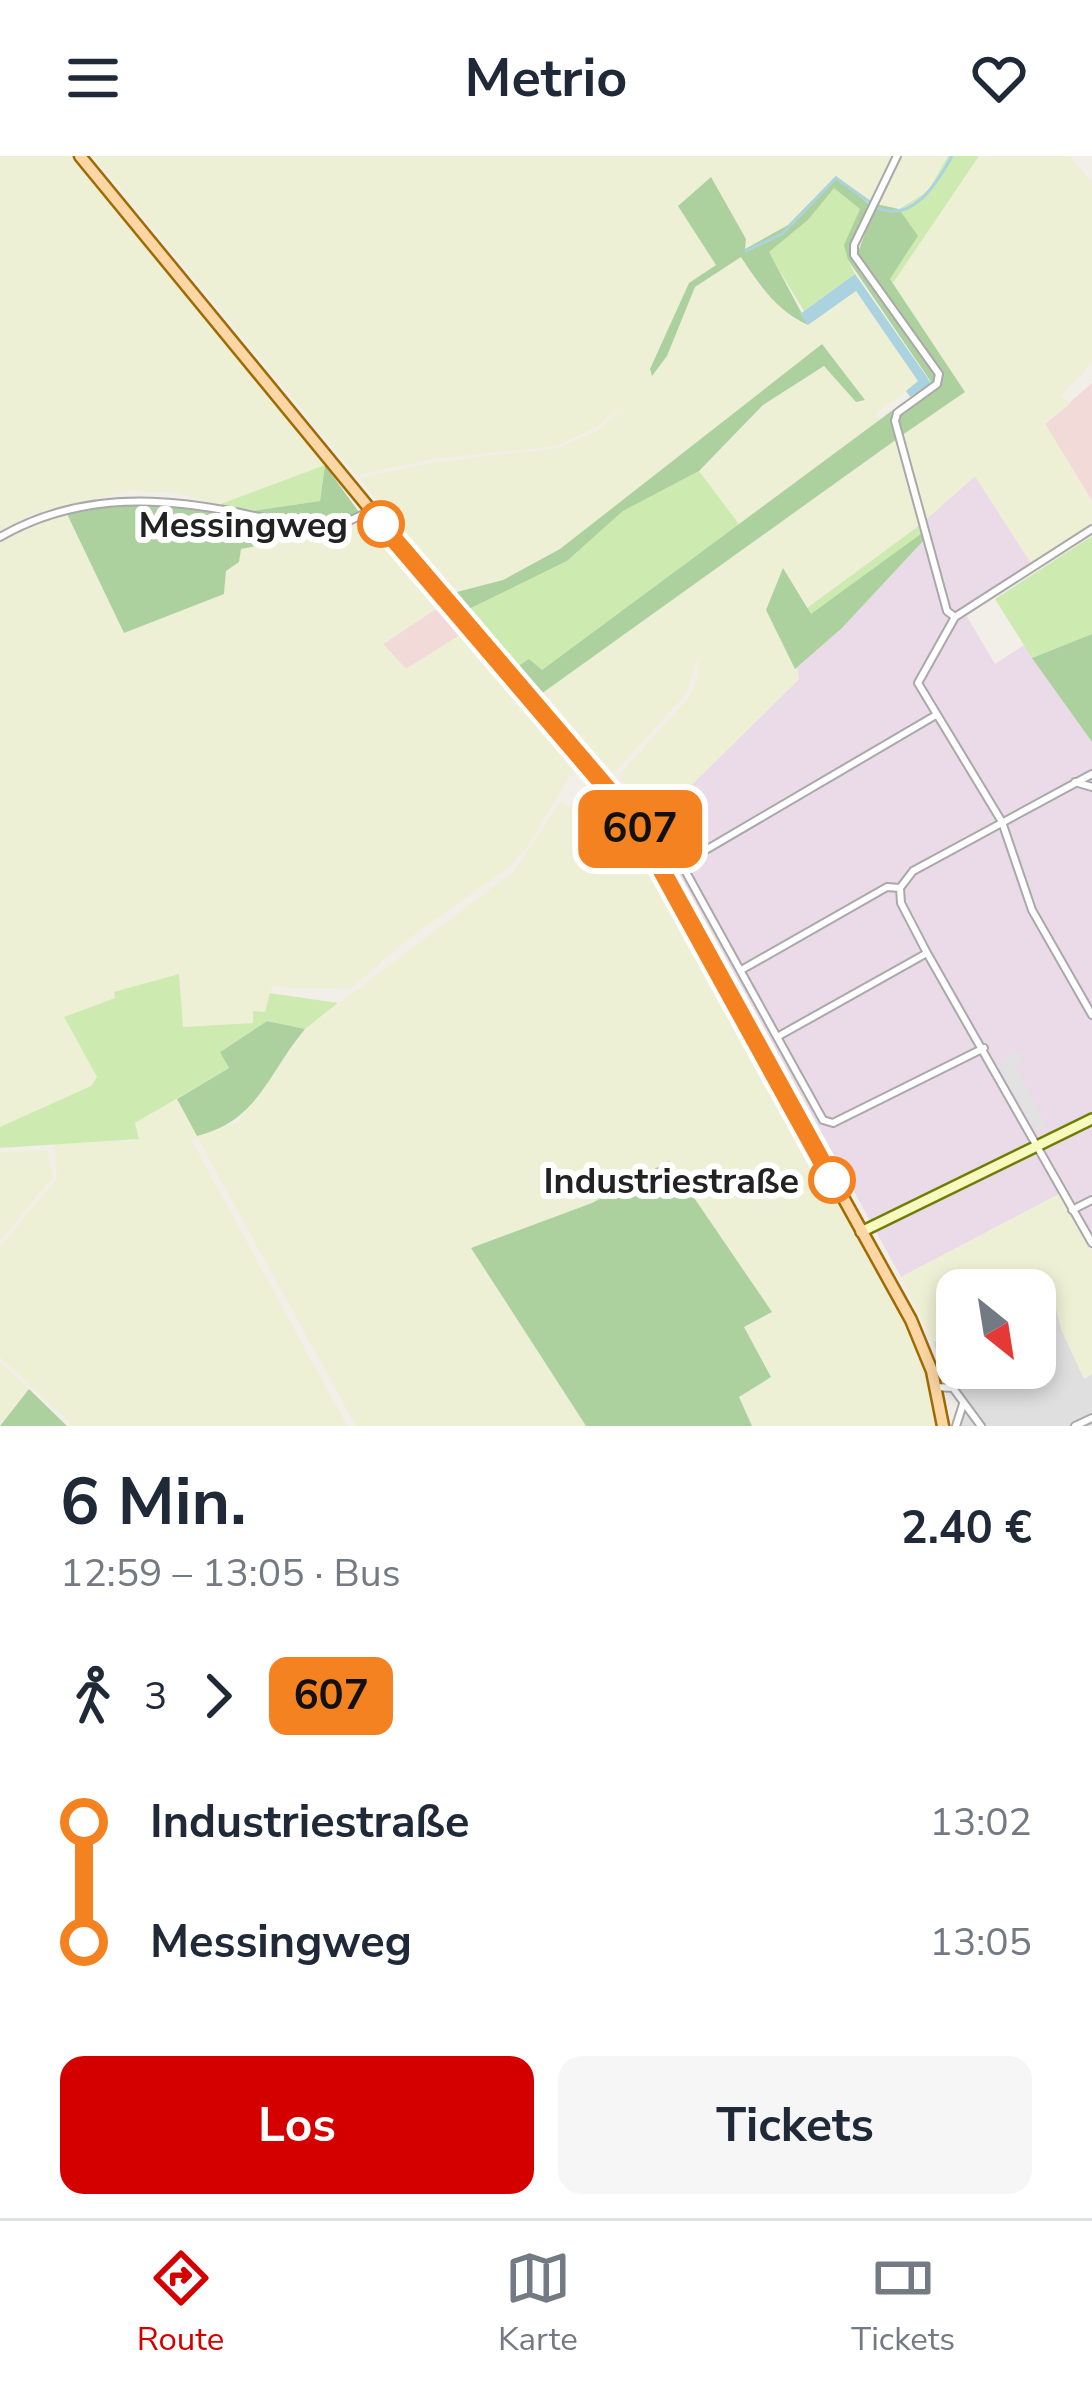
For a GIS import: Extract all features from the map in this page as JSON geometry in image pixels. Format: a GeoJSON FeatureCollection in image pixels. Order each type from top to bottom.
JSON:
{"type":"FeatureCollection","features":[{"type":"Feature","properties":{"kind":"main road"},"geometry":{"type":"LineString","coordinates":[[80,156],[370,511],[634,820],[916,1331],[936,1387]]}},
{"type":"Feature","properties":{"kind":"main road"},"geometry":{"type":"LineString","coordinates":[[936,1389],[943,1426]]}},
{"type":"Feature","properties":{"kind":"street"},"geometry":{"type":"LineString","coordinates":[[897,156],[854,245],[854,255],[939,374],[937,384],[897,413],[896,421],[947,611],[955,617]]}},
{"type":"Feature","properties":{"kind":"street"},"geometry":{"type":"LineString","coordinates":[[0,537],[35,520],[122,501],[238,508],[326,532],[370,511]]}},
{"type":"Feature","properties":{"kind":"street"},"geometry":{"type":"LineString","coordinates":[[1092,529],[955,617],[950,635],[919,679],[1003,822],[1032,910],[1092,1015]]}},
{"type":"Feature","properties":{"kind":"street"},"geometry":{"type":"LineString","coordinates":[[936,715],[687,861],[687,874],[829,1124],[984,1048]]}},
{"type":"Feature","properties":{"kind":"street"},"geometry":{"type":"LineString","coordinates":[[1092,774],[914,871],[900,888],[902,904],[928,953],[1092,1243]]}},
{"type":"Feature","properties":{"kind":"street"},"geometry":{"type":"LineString","coordinates":[[1075,782],[1092,787]]}},
{"type":"Feature","properties":{"kind":"street"},"geometry":{"type":"LineString","coordinates":[[743,969],[887,887],[900,888]]}},
{"type":"Feature","properties":{"kind":"street"},"geometry":{"type":"LineString","coordinates":[[777,1037],[928,953]]}},
{"type":"Feature","properties":{"kind":"street"},"geometry":{"type":"LineString","coordinates":[[1082,998],[1092,992]]}},
{"type":"Feature","properties":{"kind":"street"},"geometry":{"type":"LineString","coordinates":[[861,1232],[1092,1120]]}},
{"type":"Feature","properties":{"kind":"street"},"geometry":{"type":"LineString","coordinates":[[1072,1210],[1092,1200]]}},
{"type":"Feature","properties":{"kind":"street"},"geometry":{"type":"LineString","coordinates":[[954,1389],[981,1426]]}},
{"type":"Feature","properties":{"kind":"street"},"geometry":{"type":"LineString","coordinates":[[956,1426],[963,1404]]}},
{"type":"Feature","properties":{"kind":"street"},"geometry":{"type":"LineString","coordinates":[[1075,1426],[1092,1418]]}},
{"type":"Feature","properties":{"kind":"shaded area"},"geometry":{"type":"Polygon","coordinates":[[[1092,383],[1092,501],[1045,424],[1092,383]]]}},
{"type":"Feature","properties":{"kind":"shaded area"},"geometry":{"type":"Polygon","coordinates":[[[975,476],[1031,563],[962,608],[995,664],[1024,645],[1092,742],[1092,1237],[1065,1191],[901,1277],[652,824],[798,680],[795,669],[842,628],[927,537],[923,522],[975,476]]]}},
{"type":"Feature","properties":{"kind":"shaded area"},"geometry":{"type":"Polygon","coordinates":[[[442,605],[465,632],[406,669],[383,644],[442,605]]]}},
{"type":"Feature","properties":{"kind":"shaded area"},"geometry":{"type":"Polygon","coordinates":[[[1019,1050],[1024,1059],[1015,1066],[1048,1129],[1036,1130],[999,1067],[1019,1050]]]}},
{"type":"Feature","properties":{"kind":"shaded area"},"geometry":{"type":"Polygon","coordinates":[[[1056,1308],[1084,1378],[1092,1374],[1092,1426],[960,1426],[967,1403],[953,1389],[1056,1389],[1056,1308]]]}},
{"type":"Feature","properties":{"kind":"green space"},"geometry":{"type":"Polygon","coordinates":[[[0,156],[70,156],[325,465],[218,505],[176,493],[130,491],[35,513],[0,530],[0,156]]]}},
{"type":"Feature","properties":{"kind":"green space"},"geometry":{"type":"Polygon","coordinates":[[[93,156],[895,156],[871,206],[851,191],[802,213],[772,239],[743,249],[746,238],[710,178],[679,206],[716,265],[689,283],[650,369],[667,356],[695,287],[742,256],[758,285],[792,318],[807,325],[856,291],[919,382],[876,413],[880,419],[739,524],[699,471],[763,405],[825,366],[856,401],[822,344],[560,549],[503,580],[453,593],[359,478],[435,462],[558,448],[597,431],[626,404],[595,428],[557,446],[434,459],[356,475],[93,156]]]}},
{"type":"Feature","properties":{"kind":"green space"},"geometry":{"type":"Polygon","coordinates":[[[899,156],[948,156],[928,191],[890,211],[876,204],[899,156]]]}},
{"type":"Feature","properties":{"kind":"green space"},"geometry":{"type":"Polygon","coordinates":[[[948,156],[979,156],[893,283],[890,279],[917,237],[899,209],[928,191],[948,156]]]}},
{"type":"Feature","properties":{"kind":"green space"},"geometry":{"type":"Polygon","coordinates":[[[979,156],[1069,156],[1092,182],[1092,363],[1061,396],[1071,403],[1045,424],[1092,501],[1092,524],[1031,563],[975,476],[923,522],[901,436],[965,392],[893,283],[979,156]]]}},
{"type":"Feature","properties":{"kind":"green space"},"geometry":{"type":"Polygon","coordinates":[[[836,176],[871,206],[852,256],[936,374],[935,383],[910,397],[931,382],[848,260],[844,245],[860,209],[834,188],[808,220],[769,252],[808,325],[777,304],[741,257],[695,287],[667,356],[652,376],[650,369],[689,283],[716,265],[678,206],[711,177],[746,239],[745,249],[788,225],[836,176]]]}},
{"type":"Feature","properties":{"kind":"green space"},"geometry":{"type":"Polygon","coordinates":[[[834,187],[861,208],[848,260],[855,274],[804,311],[768,252],[808,220],[834,187]]]}},
{"type":"Feature","properties":{"kind":"green space"},"geometry":{"type":"Polygon","coordinates":[[[876,204],[899,209],[918,236],[890,279],[965,392],[901,436],[899,414],[938,386],[941,374],[857,255],[876,204]]]}},
{"type":"Feature","properties":{"kind":"green space"},"geometry":{"type":"Polygon","coordinates":[[[822,344],[865,400],[856,402],[824,366],[763,405],[699,471],[623,511],[567,561],[467,610],[453,593],[503,580],[560,549],[822,344]]]}},
{"type":"Feature","properties":{"kind":"green space"},"geometry":{"type":"Polygon","coordinates":[[[905,401],[892,422],[897,439],[541,694],[517,667],[529,659],[542,670],[905,401]]]}},
{"type":"Feature","properties":{"kind":"green space"},"geometry":{"type":"Polygon","coordinates":[[[897,439],[920,525],[807,608],[783,569],[799,679],[652,824],[618,776],[689,697],[698,676],[699,654],[686,694],[614,773],[541,694],[897,439]]]}},
{"type":"Feature","properties":{"kind":"green space"},"geometry":{"type":"Polygon","coordinates":[[[325,465],[320,501],[252,511],[218,505],[325,465]]]}},
{"type":"Feature","properties":{"kind":"green space"},"geometry":{"type":"Polygon","coordinates":[[[325,465],[361,515],[332,531],[252,511],[320,501],[325,465]]]}},
{"type":"Feature","properties":{"kind":"green space"},"geometry":{"type":"Polygon","coordinates":[[[699,471],[739,524],[541,671],[529,660],[517,667],[467,610],[567,561],[623,511],[699,471]]]}},
{"type":"Feature","properties":{"kind":"green space"},"geometry":{"type":"Polygon","coordinates":[[[133,503],[235,513],[314,534],[241,549],[239,562],[226,571],[224,594],[124,633],[67,514],[133,503]]]}},
{"type":"Feature","properties":{"kind":"green space"},"geometry":{"type":"Polygon","coordinates":[[[67,514],[124,633],[224,594],[226,570],[241,549],[314,534],[332,535],[370,518],[442,605],[383,644],[406,669],[465,632],[576,757],[575,768],[527,847],[508,868],[407,940],[350,989],[272,987],[265,1012],[253,1023],[182,1027],[179,1011],[114,992],[115,998],[64,1017],[97,1077],[91,1086],[0,1127],[0,540],[67,514]]]}},
{"type":"Feature","properties":{"kind":"green space"},"geometry":{"type":"Polygon","coordinates":[[[920,525],[922,533],[811,615],[807,608],[920,525]]]}},
{"type":"Feature","properties":{"kind":"green space"},"geometry":{"type":"Polygon","coordinates":[[[922,533],[924,540],[842,628],[795,669],[766,610],[783,568],[811,614],[922,533]]]}},
{"type":"Feature","properties":{"kind":"green space"},"geometry":{"type":"Polygon","coordinates":[[[1092,536],[1092,634],[1032,658],[995,599],[1092,536]]]}},
{"type":"Feature","properties":{"kind":"green space"},"geometry":{"type":"Polygon","coordinates":[[[1092,634],[1092,742],[1032,658],[1092,634]]]}},
{"type":"Feature","properties":{"kind":"green space"},"geometry":{"type":"Polygon","coordinates":[[[599,784],[644,842],[901,1311],[928,1372],[939,1426],[752,1426],[739,1397],[771,1377],[743,1327],[771,1312],[669,1162],[592,1203],[472,1248],[586,1426],[356,1426],[197,1137],[192,1141],[347,1426],[73,1426],[0,1357],[0,1247],[57,1178],[54,1143],[107,1138],[130,1142],[139,1138],[134,1123],[177,1099],[197,1136],[238,1122],[305,1029],[514,871],[561,801],[569,806],[599,784]]]}},
{"type":"Feature","properties":{"kind":"green space"},"geometry":{"type":"Polygon","coordinates":[[[179,974],[183,1027],[253,1023],[253,1011],[265,1012],[270,993],[338,1003],[305,1029],[267,1021],[221,1051],[229,1068],[135,1123],[139,1139],[0,1148],[0,1127],[91,1086],[97,1077],[64,1017],[115,998],[114,992],[179,974]]]}},
{"type":"Feature","properties":{"kind":"green space"},"geometry":{"type":"Polygon","coordinates":[[[267,1021],[305,1029],[248,1108],[218,1129],[197,1136],[177,1099],[229,1068],[220,1052],[267,1021]]]}},
{"type":"Feature","properties":{"kind":"green space"},"geometry":{"type":"Polygon","coordinates":[[[47,1150],[53,1177],[0,1241],[0,1152],[47,1150]]]}},
{"type":"Feature","properties":{"kind":"green space"},"geometry":{"type":"Polygon","coordinates":[[[669,1161],[772,1312],[744,1327],[771,1377],[739,1397],[752,1426],[586,1426],[471,1248],[592,1203],[669,1161]]]}},
{"type":"Feature","properties":{"kind":"green space"},"geometry":{"type":"Polygon","coordinates":[[[1059,1194],[1092,1251],[1092,1374],[1084,1379],[1062,1331],[1056,1308],[1056,1269],[936,1269],[933,1342],[901,1277],[1059,1194]]]}},
{"type":"Feature","properties":{"kind":"green space"},"geometry":{"type":"Polygon","coordinates":[[[0,1362],[29,1389],[0,1425],[0,1362]]]}},
{"type":"Feature","properties":{"kind":"green space"},"geometry":{"type":"Polygon","coordinates":[[[29,1389],[67,1426],[0,1426],[29,1389]]]}},
{"type":"Feature","properties":{"kind":"water"},"geometry":{"type":"Polygon","coordinates":[[[855,274],[931,383],[910,397],[906,391],[918,381],[856,291],[808,325],[800,314],[855,274]]]}},
{"type":"Feature","properties":{"kind":"waterway"},"geometry":{"type":"LineString","coordinates":[[876,207],[889,211],[912,206],[931,189],[952,156]]}},
{"type":"Feature","properties":{"kind":"waterway"},"geometry":{"type":"LineString","coordinates":[[746,251],[782,234],[836,178],[871,203]]}},
{"type":"Feature","properties":{"kind":"bus line","name":"607"},"geometry":{"type":"LineString","coordinates":[[381,524],[634,820],[832,1180]]}},
{"type":"Feature","properties":{"kind":"place","name":"Messingweg"},"geometry":{"type":"Point","coordinates":[381,524]}},
{"type":"Feature","properties":{"kind":"place","name":"Industriestraße"},"geometry":{"type":"Point","coordinates":[832,1180]}}]}
